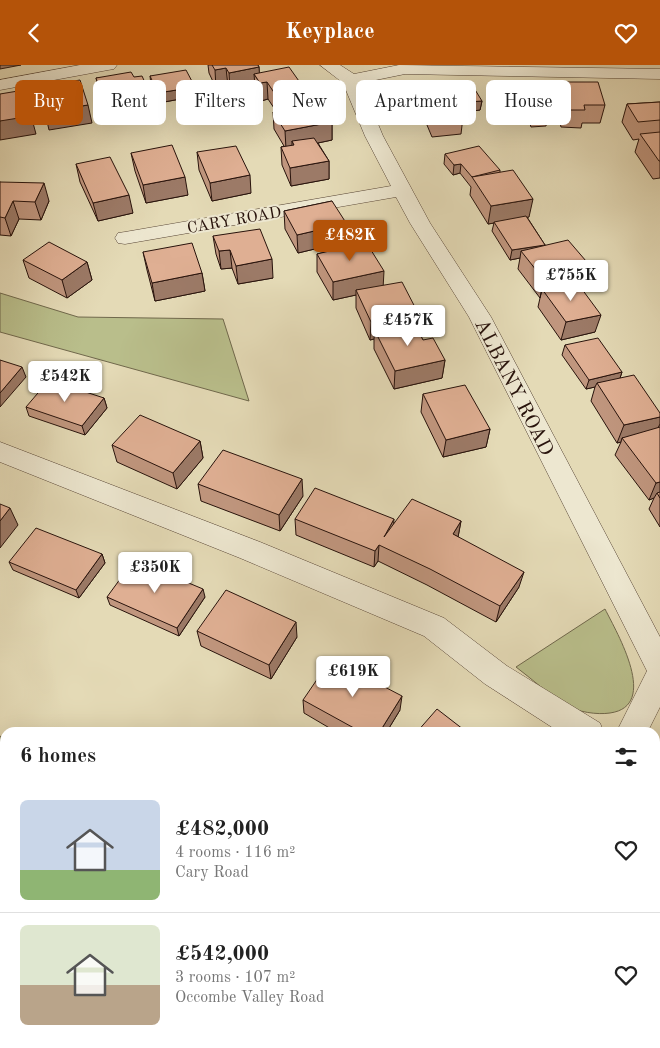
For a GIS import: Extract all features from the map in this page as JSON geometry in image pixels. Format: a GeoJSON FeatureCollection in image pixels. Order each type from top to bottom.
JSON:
{"type":"FeatureCollection","features":[{"type":"Feature","properties":{"kind":"street"},"geometry":{"type":"LineString","coordinates":[[0,85],[108,65]]}},
{"type":"Feature","properties":{"kind":"street"},"geometry":{"type":"LineString","coordinates":[[329,65],[351,80],[405,69],[660,74]]}},
{"type":"Feature","properties":{"kind":"street","name":"ALBANY ROAD"},"geometry":{"type":"LineString","coordinates":[[351,80],[374,135],[420,223],[480,317],[660,666]]}},
{"type":"Feature","properties":{"kind":"street","name":"CARY ROAD"},"geometry":{"type":"LineString","coordinates":[[125,238],[403,190]]}},
{"type":"Feature","properties":{"kind":"street"},"geometry":{"type":"LineString","coordinates":[[0,452],[250,550],[434,627],[496,675],[579,727]]}},
{"type":"Feature","properties":{"kind":"street"},"geometry":{"type":"LineString","coordinates":[[634,727],[660,676]]}},
{"type":"Feature","properties":{"kind":"green space"},"geometry":{"type":"Polygon","coordinates":[[[0,293],[78,317],[223,319],[249,401],[0,332],[0,293]]]}},
{"type":"Feature","properties":{"kind":"green space"},"geometry":{"type":"Polygon","coordinates":[[[605,609],[618,634],[631,667],[634,683],[632,697],[625,708],[605,714],[576,709],[553,696],[516,667],[605,609]]]}},
{"type":"Feature","properties":{"kind":"building"},"geometry":{"type":"Polygon","coordinates":[[[212,65],[258,65],[259,67],[229,73],[226,68],[215,70],[212,65]]]}},
{"type":"Feature","properties":{"kind":"building"},"geometry":{"type":"Polygon","coordinates":[[[289,67],[298,80],[273,80],[273,91],[267,82],[258,80],[254,74],[289,67]]]}},
{"type":"Feature","properties":{"kind":"building"},"geometry":{"type":"Polygon","coordinates":[[[186,70],[191,80],[176,80],[176,90],[166,92],[166,80],[152,80],[150,76],[186,70]]]}},
{"type":"Feature","properties":{"kind":"building"},"geometry":{"type":"Polygon","coordinates":[[[131,72],[134,77],[142,76],[144,80],[97,80],[96,78],[131,72]]]}},
{"type":"Feature","properties":{"kind":"building"},"geometry":{"type":"Polygon","coordinates":[[[571,82],[598,82],[605,105],[584,105],[585,110],[571,110],[571,82]]]}},
{"type":"Feature","properties":{"kind":"building"},"geometry":{"type":"Polygon","coordinates":[[[83,89],[88,105],[83,106],[83,89]]]}},
{"type":"Feature","properties":{"kind":"building"},"geometry":{"type":"Polygon","coordinates":[[[476,91],[482,101],[476,101],[476,91]]]}},
{"type":"Feature","properties":{"kind":"building"},"geometry":{"type":"Polygon","coordinates":[[[15,92],[15,119],[0,121],[0,94],[15,92]]]}},
{"type":"Feature","properties":{"kind":"building"},"geometry":{"type":"Polygon","coordinates":[[[660,102],[660,120],[638,122],[627,104],[660,102]]]}},
{"type":"Feature","properties":{"kind":"building"},"geometry":{"type":"Polygon","coordinates":[[[281,125],[316,125],[285,131],[281,125]]]}},
{"type":"Feature","properties":{"kind":"building"},"geometry":{"type":"Polygon","coordinates":[[[660,132],[660,161],[659,161],[640,134],[660,132]]]}},
{"type":"Feature","properties":{"kind":"building"},"geometry":{"type":"Polygon","coordinates":[[[314,138],[329,161],[290,168],[281,147],[294,145],[292,141],[314,138]]]}},
{"type":"Feature","properties":{"kind":"building"},"geometry":{"type":"Polygon","coordinates":[[[172,145],[185,177],[143,185],[131,153],[172,145]]]}},
{"type":"Feature","properties":{"kind":"building"},"geometry":{"type":"Polygon","coordinates":[[[236,146],[250,175],[210,183],[197,152],[236,146]]]}},
{"type":"Feature","properties":{"kind":"building"},"geometry":{"type":"Polygon","coordinates":[[[479,146],[500,170],[472,177],[461,164],[454,165],[445,154],[479,146]]]}},
{"type":"Feature","properties":{"kind":"building"},"geometry":{"type":"Polygon","coordinates":[[[110,157],[129,195],[93,203],[76,164],[110,157]]]}},
{"type":"Feature","properties":{"kind":"building"},"geometry":{"type":"Polygon","coordinates":[[[513,170],[533,199],[491,206],[472,177],[513,170]]]}},
{"type":"Feature","properties":{"kind":"building"},"geometry":{"type":"Polygon","coordinates":[[[0,182],[44,183],[35,202],[13,201],[5,218],[0,217],[0,182]]]}},
{"type":"Feature","properties":{"kind":"building"},"geometry":{"type":"Polygon","coordinates":[[[332,201],[350,229],[327,235],[323,229],[297,235],[284,211],[332,201]]]}},
{"type":"Feature","properties":{"kind":"building"},"geometry":{"type":"Polygon","coordinates":[[[526,216],[545,245],[512,250],[494,222],[526,216]]]}},
{"type":"Feature","properties":{"kind":"building"},"geometry":{"type":"Polygon","coordinates":[[[260,229],[272,259],[236,266],[230,250],[219,251],[213,236],[260,229]]]}},
{"type":"Feature","properties":{"kind":"building"},"geometry":{"type":"Polygon","coordinates":[[[568,240],[592,268],[544,280],[521,251],[568,240]]]}},
{"type":"Feature","properties":{"kind":"building"},"geometry":{"type":"Polygon","coordinates":[[[49,242],[87,262],[62,280],[23,260],[49,242]]]}},
{"type":"Feature","properties":{"kind":"building"},"geometry":{"type":"Polygon","coordinates":[[[366,242],[384,271],[333,282],[317,254],[366,242]]]}},
{"type":"Feature","properties":{"kind":"building"},"geometry":{"type":"Polygon","coordinates":[[[192,243],[202,273],[152,283],[143,252],[192,243]]]}},
{"type":"Feature","properties":{"kind":"building"},"geometry":{"type":"Polygon","coordinates":[[[576,281],[601,315],[566,322],[542,289],[576,281]]]}},
{"type":"Feature","properties":{"kind":"building"},"geometry":{"type":"Polygon","coordinates":[[[402,282],[418,313],[371,322],[356,290],[402,282]]]}},
{"type":"Feature","properties":{"kind":"building"},"geometry":{"type":"Polygon","coordinates":[[[414,323],[423,340],[433,338],[445,360],[395,371],[375,331],[414,323]]]}},
{"type":"Feature","properties":{"kind":"building"},"geometry":{"type":"Polygon","coordinates":[[[598,338],[622,372],[589,380],[565,345],[598,338]]]}},
{"type":"Feature","properties":{"kind":"building"},"geometry":{"type":"Polygon","coordinates":[[[0,360],[22,367],[0,393],[0,360]]]}},
{"type":"Feature","properties":{"kind":"building"},"geometry":{"type":"Polygon","coordinates":[[[634,375],[660,413],[660,417],[624,425],[597,383],[634,375]]]}},
{"type":"Feature","properties":{"kind":"building"},"geometry":{"type":"Polygon","coordinates":[[[49,380],[104,398],[82,426],[26,407],[49,380]]]}},
{"type":"Feature","properties":{"kind":"building"},"geometry":{"type":"Polygon","coordinates":[[[465,385],[490,429],[446,440],[423,394],[465,385]]]}},
{"type":"Feature","properties":{"kind":"building"},"geometry":{"type":"Polygon","coordinates":[[[140,415],[200,441],[173,473],[112,445],[140,415]]]}},
{"type":"Feature","properties":{"kind":"building"},"geometry":{"type":"Polygon","coordinates":[[[660,427],[660,482],[656,483],[622,438],[660,427]]]}},
{"type":"Feature","properties":{"kind":"building"},"geometry":{"type":"Polygon","coordinates":[[[223,450],[302,479],[279,515],[198,484],[223,450]]]}},
{"type":"Feature","properties":{"kind":"building"},"geometry":{"type":"Polygon","coordinates":[[[315,488],[394,519],[384,537],[412,499],[461,521],[453,534],[524,572],[500,606],[430,569],[379,545],[375,551],[295,519],[315,488]]]}},
{"type":"Feature","properties":{"kind":"building"},"geometry":{"type":"Polygon","coordinates":[[[0,504],[10,508],[0,521],[0,504]]]}},
{"type":"Feature","properties":{"kind":"building"},"geometry":{"type":"Polygon","coordinates":[[[36,528],[102,554],[76,590],[9,562],[36,528]]]}},
{"type":"Feature","properties":{"kind":"building"},"geometry":{"type":"Polygon","coordinates":[[[134,560],[203,589],[177,628],[107,597],[134,560]]]}},
{"type":"Feature","properties":{"kind":"building"},"geometry":{"type":"Polygon","coordinates":[[[226,590],[296,622],[269,665],[197,631],[226,590]]]}},
{"type":"Feature","properties":{"kind":"building"},"geometry":{"type":"Polygon","coordinates":[[[331,659],[402,696],[383,727],[352,727],[303,700],[331,659]]]}},
{"type":"Feature","properties":{"kind":"building"},"geometry":{"type":"Polygon","coordinates":[[[437,709],[460,727],[421,727],[437,709]]]}}]}
